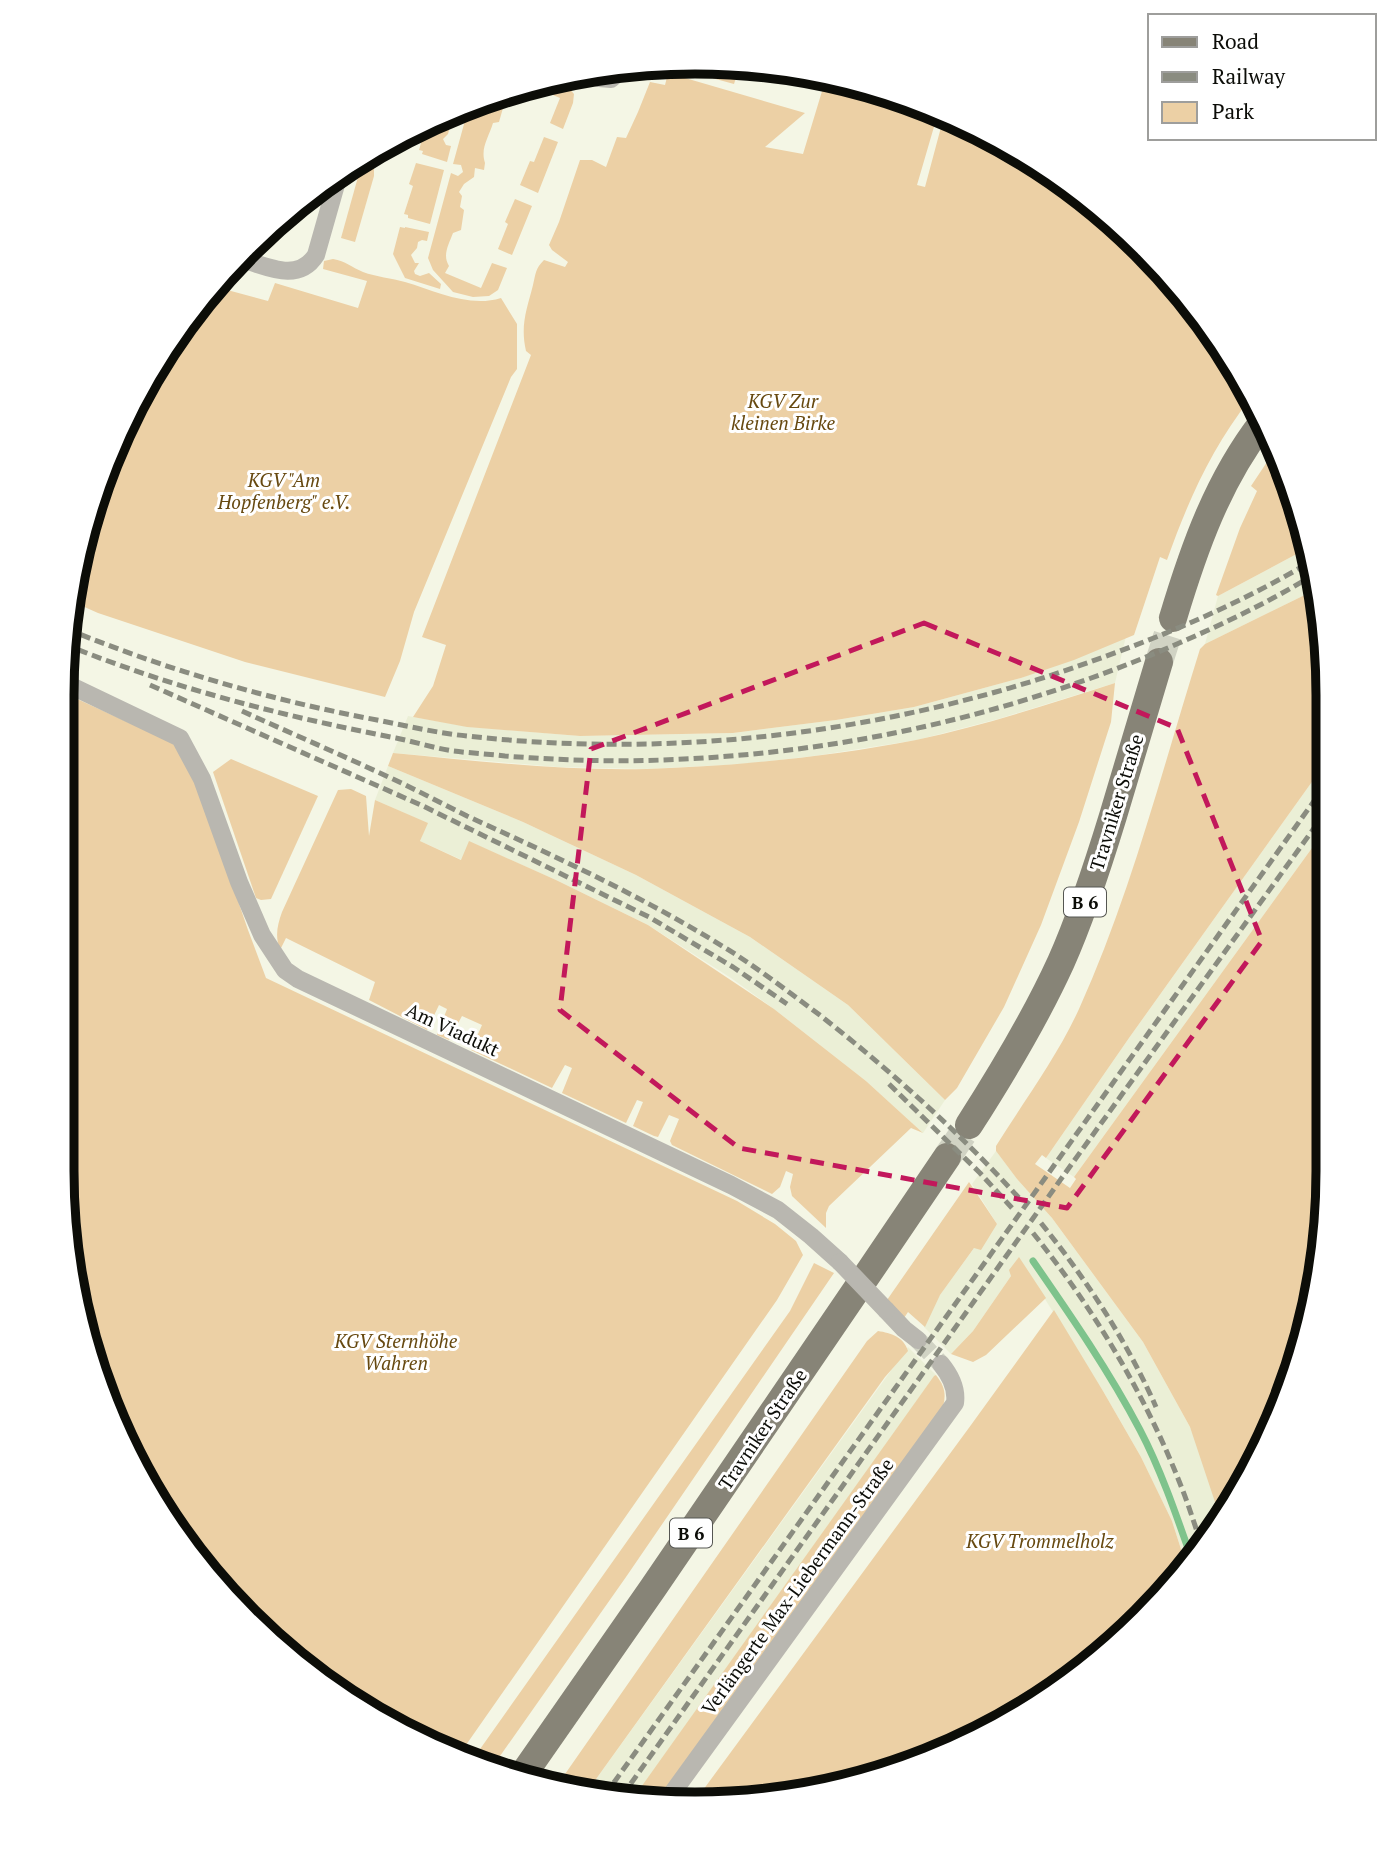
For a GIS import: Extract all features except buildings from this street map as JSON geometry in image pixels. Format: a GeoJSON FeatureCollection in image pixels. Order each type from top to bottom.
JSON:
{"type":"FeatureCollection","features":[{"type":"Feature","properties":{"kind":"main road"},"geometry":{"type":"LineString","coordinates":[[1173,618],[1188,566],[1212,508],[1227,475],[1257,430]]}},
{"type":"Feature","properties":{"kind":"main road","name":"Travniker Straße"},"geometry":{"type":"LineString","coordinates":[[969,1125],[1008,1064],[1062,961],[1102,849],[1159,662]]}},
{"type":"Feature","properties":{"kind":"main road","name":"Travniker Straße"},"geometry":{"type":"LineString","coordinates":[[527,1769],[947,1157]]}},
{"type":"Feature","properties":{"kind":"street"},"geometry":{"type":"LineString","coordinates":[[251,262],[288,272],[308,265],[316,255],[335,189]]}},
{"type":"Feature","properties":{"kind":"street","name":"Am Viadukt"},"geometry":{"type":"LineString","coordinates":[[74,688],[180,738],[202,779],[239,882],[262,935],[285,970],[298,979],[731,1185],[778,1210],[840,1262],[918,1340]]}},
{"type":"Feature","properties":{"kind":"street","name":"Verlängerte Max-Liebermann-Straße"},"geometry":{"type":"LineString","coordinates":[[673,1791],[956,1403],[949,1373],[941,1364]]}},
{"type":"Feature","properties":{"kind":"highlighted area"},"geometry":{"type":"Polygon","coordinates":[[[924,623],[1177,728],[1262,941],[1067,1208],[739,1148],[560,1010],[591,749],[924,623]]]}},
{"type":"Feature","properties":{"kind":"shaded area"},"geometry":{"type":"Polygon","coordinates":[[[1300,552],[1308,593],[1205,644],[1218,596],[1300,552]]]}},
{"type":"Feature","properties":{"kind":"shaded area"},"geometry":{"type":"Polygon","coordinates":[[[1126,636],[1115,683],[998,719],[917,740],[745,764],[645,769],[557,767],[393,753],[408,716],[470,727],[580,736],[733,733],[836,720],[914,707],[1021,678],[1126,636]]]}},
{"type":"Feature","properties":{"kind":"shaded area"},"geometry":{"type":"Polygon","coordinates":[[[388,766],[523,822],[636,875],[750,937],[848,1005],[945,1100],[923,1133],[866,1081],[774,1009],[648,925],[470,842],[462,860],[420,841],[427,823],[375,800],[388,766]]]}},
{"type":"Feature","properties":{"kind":"shaded area"},"geometry":{"type":"Polygon","coordinates":[[[1316,776],[1316,842],[1074,1177],[1046,1158],[1316,776]]]}},
{"type":"Feature","properties":{"kind":"shaded area"},"geometry":{"type":"Polygon","coordinates":[[[996,1151],[1052,1218],[1143,1342],[1190,1427],[1220,1502],[1183,1555],[1172,1521],[1141,1457],[1019,1258],[1011,1276],[973,1331],[951,1354],[924,1327],[931,1307],[980,1240],[997,1224],[972,1184],[996,1151]]]}},
{"type":"Feature","properties":{"kind":"shaded area"},"geometry":{"type":"Polygon","coordinates":[[[908,1347],[936,1375],[922,1403],[645,1790],[593,1784],[908,1347]]]}},
{"type":"Feature","properties":{"kind":"green space"},"geometry":{"type":"Polygon","coordinates":[[[698,74],[737,75],[734,84],[698,74]]]}},
{"type":"Feature","properties":{"kind":"green space","name":"KGV Zur kleinen Birke"},"geometry":{"type":"Polygon","coordinates":[[[668,75],[673,75],[805,113],[765,147],[803,154],[823,87],[895,106],[933,121],[935,122],[917,185],[925,187],[942,125],[1006,157],[1040,178],[1105,228],[1162,285],[1212,350],[1245,406],[1212,456],[1183,517],[1167,560],[1160,557],[1134,635],[1021,678],[914,707],[733,733],[580,736],[467,727],[413,717],[433,686],[446,645],[422,637],[531,355],[526,351],[524,325],[536,271],[544,260],[565,267],[568,262],[549,245],[580,160],[592,160],[606,167],[617,137],[626,138],[650,82],[665,85],[668,75]]]}},
{"type":"Feature","properties":{"kind":"green space"},"geometry":{"type":"Polygon","coordinates":[[[567,87],[574,94],[563,129],[550,123],[560,98],[546,92],[567,87]]]}},
{"type":"Feature","properties":{"kind":"green space"},"geometry":{"type":"Polygon","coordinates":[[[504,103],[499,122],[493,123],[484,147],[484,170],[475,168],[474,177],[464,184],[459,192],[462,196],[460,207],[464,210],[461,230],[453,233],[446,254],[449,266],[445,273],[481,288],[492,263],[507,268],[498,290],[489,296],[473,297],[453,292],[433,270],[428,258],[451,173],[458,176],[463,172],[461,165],[453,164],[466,118],[504,103]]]}},
{"type":"Feature","properties":{"kind":"green space"},"geometry":{"type":"Polygon","coordinates":[[[451,124],[448,134],[443,139],[446,145],[451,146],[447,162],[422,154],[423,151],[419,150],[423,137],[451,124]]]}},
{"type":"Feature","properties":{"kind":"green space"},"geometry":{"type":"Polygon","coordinates":[[[544,137],[558,142],[538,193],[520,185],[530,161],[534,162],[544,137]]]}},
{"type":"Feature","properties":{"kind":"green space"},"geometry":{"type":"Polygon","coordinates":[[[374,163],[374,176],[355,242],[341,238],[359,172],[374,163]]]}},
{"type":"Feature","properties":{"kind":"green space"},"geometry":{"type":"Polygon","coordinates":[[[416,163],[444,170],[430,224],[408,218],[408,215],[404,214],[413,186],[409,184],[416,163]]]}},
{"type":"Feature","properties":{"kind":"green space"},"geometry":{"type":"Polygon","coordinates":[[[515,199],[532,206],[512,255],[498,249],[515,199]]]}},
{"type":"Feature","properties":{"kind":"green space"},"geometry":{"type":"Polygon","coordinates":[[[400,227],[429,232],[427,241],[418,242],[411,255],[415,263],[419,263],[414,271],[420,276],[429,273],[441,284],[440,289],[405,278],[393,254],[400,227]]]}},
{"type":"Feature","properties":{"kind":"green space","name":"KGV \"Am Hopfenberg\" e.V."},"geometry":{"type":"Polygon","coordinates":[[[324,261],[341,261],[368,274],[465,300],[489,301],[501,298],[517,324],[517,369],[511,377],[414,612],[400,661],[385,697],[245,662],[80,605],[85,574],[106,495],[138,420],[178,350],[225,289],[268,301],[275,283],[358,308],[367,281],[323,269],[324,261]]]}},
{"type":"Feature","properties":{"kind":"green space"},"geometry":{"type":"Polygon","coordinates":[[[1269,458],[1284,495],[1300,552],[1218,596],[1216,595],[1240,528],[1257,491],[1251,486],[1269,458]]]}},
{"type":"Feature","properties":{"kind":"green space"},"geometry":{"type":"Polygon","coordinates":[[[1308,593],[1315,654],[1316,776],[1046,1158],[1042,1155],[1035,1164],[1070,1188],[1076,1179],[1074,1177],[1316,842],[1316,1171],[1311,1252],[1305,1292],[1284,1371],[1252,1446],[1217,1508],[1190,1427],[1143,1342],[1052,1218],[996,1151],[996,1146],[1061,1044],[1098,965],[1130,876],[1200,649],[1205,644],[1308,593]]]}},
{"type":"Feature","properties":{"kind":"green space"},"geometry":{"type":"Polygon","coordinates":[[[1115,683],[1111,722],[1079,822],[1041,925],[1004,1007],[957,1088],[945,1100],[848,1005],[750,937],[636,875],[523,822],[388,766],[393,753],[520,765],[615,769],[681,768],[782,760],[916,740],[1016,714],[1115,683]]]}},
{"type":"Feature","properties":{"kind":"green space","name":"KGV Sternhöhe Wahren"},"geometry":{"type":"Polygon","coordinates":[[[74,698],[173,743],[200,790],[266,978],[737,1201],[775,1224],[796,1241],[803,1255],[777,1300],[464,1748],[384,1709],[350,1688],[285,1638],[228,1581],[178,1516],[157,1482],[121,1409],[106,1371],[85,1292],[75,1212],[74,1171],[74,698]]]}},
{"type":"Feature","properties":{"kind":"green space"},"geometry":{"type":"Polygon","coordinates":[[[231,759],[318,796],[271,899],[256,898],[213,772],[231,759]]]}},
{"type":"Feature","properties":{"kind":"green space"},"geometry":{"type":"Polygon","coordinates":[[[351,789],[366,796],[369,836],[375,800],[428,823],[420,841],[461,860],[469,841],[648,925],[774,1009],[866,1081],[923,1133],[911,1128],[829,1206],[826,1228],[792,1196],[790,1187],[793,1174],[786,1171],[780,1187],[772,1194],[672,1145],[670,1141],[679,1119],[669,1115],[658,1137],[654,1136],[633,1126],[643,1102],[637,1100],[626,1123],[562,1093],[572,1068],[565,1065],[552,1088],[471,1050],[482,1025],[462,1016],[449,1040],[437,1035],[447,1009],[439,1005],[427,1030],[369,1000],[375,982],[286,938],[280,950],[277,931],[282,912],[338,790],[351,789]]]}},
{"type":"Feature","properties":{"kind":"green space"},"geometry":{"type":"Polygon","coordinates":[[[969,1182],[997,1224],[981,1250],[974,1248],[940,1295],[925,1327],[908,1312],[904,1318],[887,1300],[969,1182]]]}},
{"type":"Feature","properties":{"kind":"green space"},"geometry":{"type":"Polygon","coordinates":[[[1019,1257],[1046,1298],[986,1355],[973,1362],[951,1354],[973,1331],[1011,1276],[1009,1270],[1019,1257]]]}},
{"type":"Feature","properties":{"kind":"green space"},"geometry":{"type":"Polygon","coordinates":[[[814,1263],[834,1273],[497,1761],[477,1753],[790,1311],[814,1263]]]}},
{"type":"Feature","properties":{"kind":"green space","name":"KGV Trommelholz"},"geometry":{"type":"Polygon","coordinates":[[[1054,1310],[1141,1457],[1172,1521],[1183,1555],[1134,1610],[1073,1664],[1040,1688],[970,1728],[895,1760],[816,1781],[736,1791],[702,1792],[1054,1310]]]}},
{"type":"Feature","properties":{"kind":"green space"},"geometry":{"type":"Polygon","coordinates":[[[878,1331],[888,1333],[903,1342],[908,1351],[885,1377],[593,1784],[562,1778],[867,1341],[878,1331]]]}},
{"type":"Feature","properties":{"kind":"green space"},"geometry":{"type":"Polygon","coordinates":[[[936,1375],[942,1385],[944,1394],[941,1414],[665,1791],[639,1790],[936,1375]]]}},
{"type":"Feature","properties":{"kind":"waterway"},"geometry":{"type":"LineString","coordinates":[[1033,1261],[1103,1365],[1140,1430],[1162,1477],[1188,1549]]}},
{"type":"Feature","properties":{"kind":"tunnel"},"geometry":{"type":"LineString","coordinates":[[1159,662],[1173,618]]}},
{"type":"Feature","properties":{"kind":"tunnel"},"geometry":{"type":"LineString","coordinates":[[947,1157],[969,1125]]}},
{"type":"Feature","properties":{"kind":"tunnel"},"geometry":{"type":"LineString","coordinates":[[918,1340],[941,1364]]}},
{"type":"Feature","properties":{"kind":"railway"},"geometry":{"type":"LineString","coordinates":[[77,633],[181,671],[258,693],[433,731],[541,742],[688,743],[834,727],[907,714],[978,697],[1049,676],[1150,640],[1215,612],[1303,566]]}},
{"type":"Feature","properties":{"kind":"railway"},"geometry":{"type":"LineString","coordinates":[[76,649],[145,674],[228,699],[446,750],[564,760],[662,760],[789,750],[852,741],[914,729],[1036,697],[1156,653],[1236,617],[1306,579]]}},
{"type":"Feature","properties":{"kind":"railway"},"geometry":{"type":"LineString","coordinates":[[150,685],[423,806],[649,917],[733,967],[787,1004]]}},
{"type":"Feature","properties":{"kind":"railway"},"geometry":{"type":"LineString","coordinates":[[242,711],[393,779],[604,880],[735,954],[821,1016],[873,1059],[924,1103],[1019,1198]]}},
{"type":"Feature","properties":{"kind":"railway"},"geometry":{"type":"LineString","coordinates":[[611,1787],[1316,798]]}},
{"type":"Feature","properties":{"kind":"railway"},"geometry":{"type":"LineString","coordinates":[[627,1788],[1316,825]]}},
{"type":"Feature","properties":{"kind":"railway"},"geometry":{"type":"LineString","coordinates":[[889,1084],[1012,1208]]}},
{"type":"Feature","properties":{"kind":"railway"},"geometry":{"type":"LineString","coordinates":[[1041,1223],[1104,1311],[1132,1358],[1156,1407]]}},
{"type":"Feature","properties":{"kind":"railway"},"geometry":{"type":"LineString","coordinates":[[1033,1233],[1077,1292],[1135,1386],[1167,1452],[1198,1535]]}}]}
